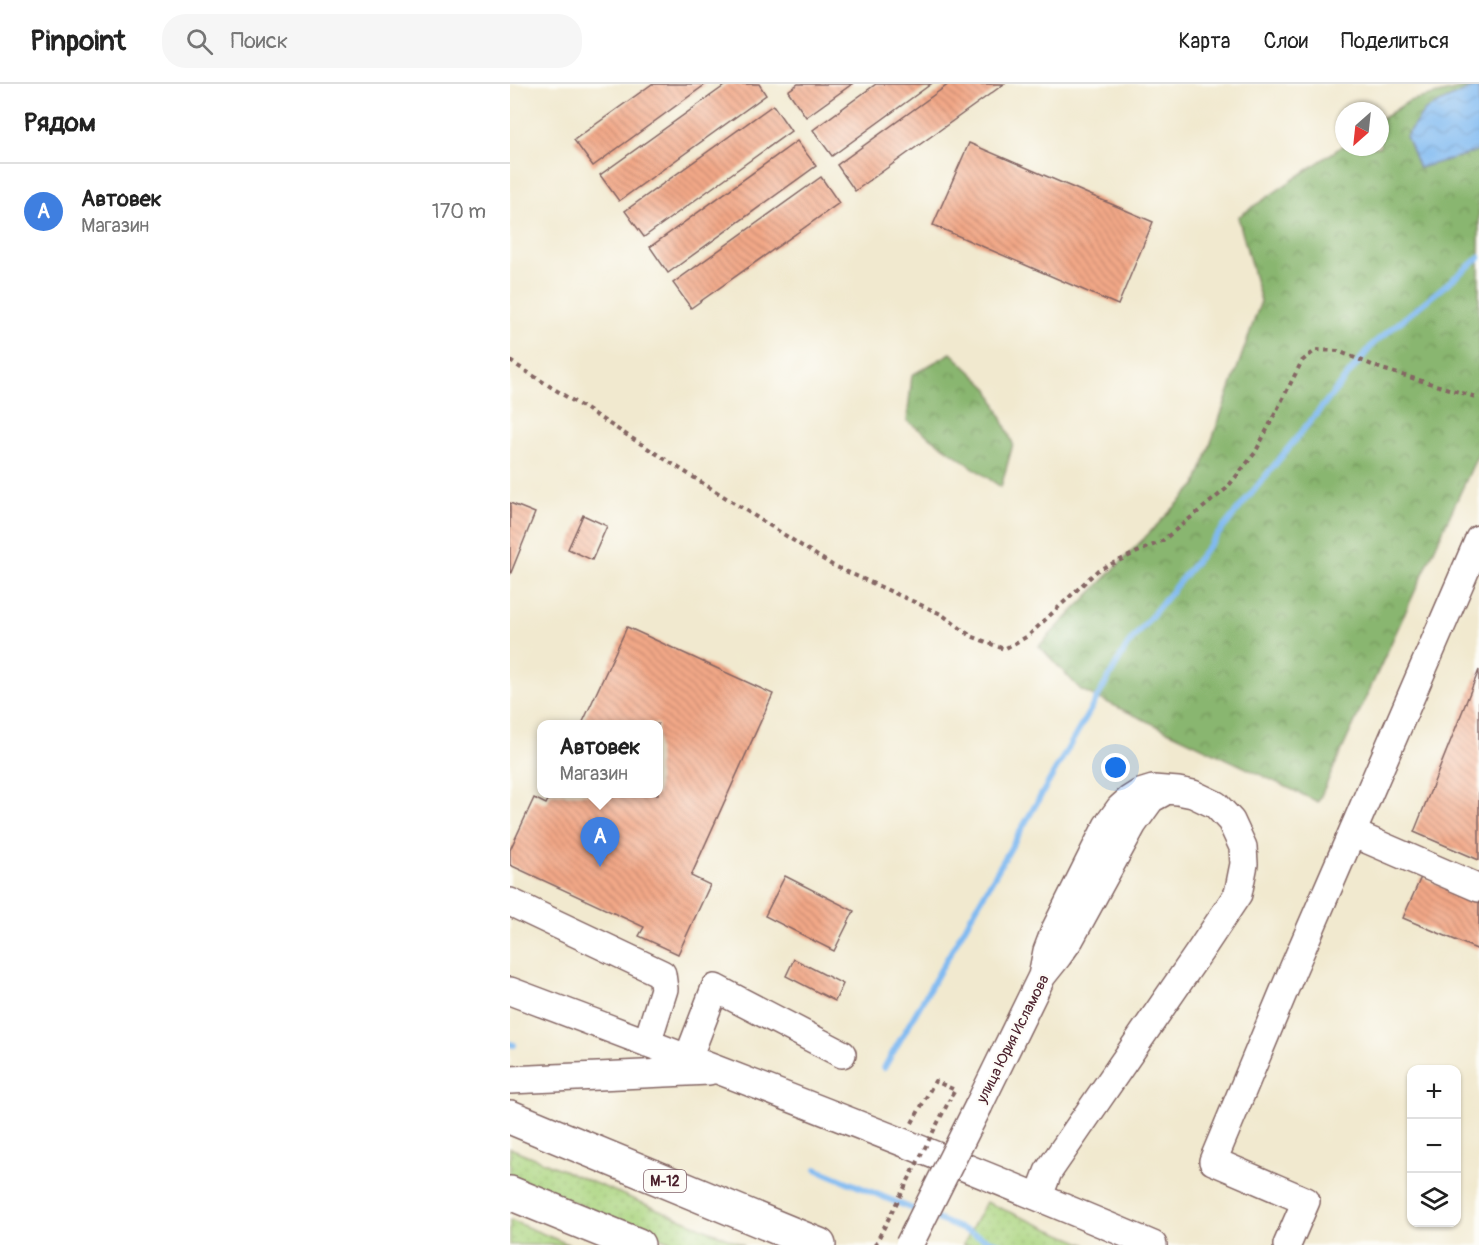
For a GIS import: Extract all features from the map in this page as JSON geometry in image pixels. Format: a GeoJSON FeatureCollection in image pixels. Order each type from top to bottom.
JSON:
{"type":"FeatureCollection","features":[{"type":"Feature","properties":{"kind":"main road","name":"М-12"},"geometry":{"type":"LineString","coordinates":[[510,1117],[819,1245]]}},
{"type":"Feature","properties":{"kind":"main road"},"geometry":{"type":"LineString","coordinates":[[510,1193],[638,1245]]}},
{"type":"Feature","properties":{"kind":"street"},"geometry":{"type":"LineString","coordinates":[[1287,1245],[1306,1201],[1214,1161],[1293,969],[1479,539]]}},
{"type":"Feature","properties":{"kind":"street"},"geometry":{"type":"LineString","coordinates":[[1039,1196],[1047,1172],[1238,894],[1244,864],[1244,847],[1231,821],[1216,805],[1178,790],[1153,789],[1129,800],[1107,826],[1055,930],[1047,951],[1042,976]]}},
{"type":"Feature","properties":{"kind":"street","name":"улица Юрия Исламова"},"geometry":{"type":"LineString","coordinates":[[909,1245],[1042,976],[1070,939],[1144,807],[1158,794],[1178,790]]}},
{"type":"Feature","properties":{"kind":"street"},"geometry":{"type":"LineString","coordinates":[[1352,833],[1479,888]]}},
{"type":"Feature","properties":{"kind":"street"},"geometry":{"type":"LineString","coordinates":[[510,902],[662,974],[664,990],[647,1043]]}},
{"type":"Feature","properties":{"kind":"street"},"geometry":{"type":"LineString","coordinates":[[688,1058],[715,988],[842,1054]]}},
{"type":"Feature","properties":{"kind":"street"},"geometry":{"type":"LineString","coordinates":[[510,991],[720,1070],[1039,1196],[1153,1245]]}},
{"type":"Feature","properties":{"kind":"street"},"geometry":{"type":"LineString","coordinates":[[510,1080],[720,1070]]}},
{"type":"Feature","properties":{"kind":"path"},"geometry":{"type":"LineString","coordinates":[[510,361],[832,565],[941,614],[971,636],[1004,649],[1028,636],[1098,570],[1162,541],[1226,489],[1255,453],[1302,361],[1316,350],[1338,351],[1382,369],[1479,398]]}},
{"type":"Feature","properties":{"kind":"path"},"geometry":{"type":"LineString","coordinates":[[875,1245],[955,1090],[935,1081],[912,1124]]}},
{"type":"Feature","properties":{"kind":"green space"},"geometry":{"type":"Polygon","coordinates":[[[1479,84],[1479,452],[1318,802],[1081,690],[1039,646],[1196,485],[1261,301],[1238,217],[1335,151],[1335,156],[1389,156],[1389,114],[1409,101],[1479,84]]]}},
{"type":"Feature","properties":{"kind":"green space"},"geometry":{"type":"Polygon","coordinates":[[[951,353],[989,389],[1013,444],[1001,487],[907,421],[912,375],[951,353]]]}},
{"type":"Feature","properties":{"kind":"green space"},"geometry":{"type":"Polygon","coordinates":[[[510,1148],[744,1245],[678,1245],[510,1176],[510,1148]]]}},
{"type":"Feature","properties":{"kind":"green space"},"geometry":{"type":"Polygon","coordinates":[[[986,1202],[1087,1245],[963,1245],[986,1202]]]}},
{"type":"Feature","properties":{"kind":"green space"},"geometry":{"type":"Polygon","coordinates":[[[510,1220],[570,1245],[510,1245],[510,1220]]]}},
{"type":"Feature","properties":{"kind":"water"},"geometry":{"type":"Polygon","coordinates":[[[1479,84],[1479,151],[1419,168],[1406,136],[1425,110],[1479,84]]]}},
{"type":"Feature","properties":{"kind":"building"},"geometry":{"type":"Polygon","coordinates":[[[652,84],[706,84],[593,166],[574,140],[652,84]]]}},
{"type":"Feature","properties":{"kind":"building"},"geometry":{"type":"Polygon","coordinates":[[[727,84],[759,84],[766,95],[619,201],[600,175],[727,84]]]}},
{"type":"Feature","properties":{"kind":"building"},"geometry":{"type":"Polygon","coordinates":[[[798,84],[852,84],[806,117],[788,91],[798,84]]]}},
{"type":"Feature","properties":{"kind":"building"},"geometry":{"type":"Polygon","coordinates":[[[876,84],[931,84],[832,156],[813,130],[876,84]]]}},
{"type":"Feature","properties":{"kind":"building"},"geometry":{"type":"Polygon","coordinates":[[[949,84],[1004,84],[855,191],[837,165],[949,84]]]}},
{"type":"Feature","properties":{"kind":"building"},"geometry":{"type":"Polygon","coordinates":[[[773,105],[791,131],[644,237],[625,211],[773,105]]]}},
{"type":"Feature","properties":{"kind":"building"},"geometry":{"type":"Polygon","coordinates":[[[797,141],[816,166],[668,273],[650,247],[797,141]]]}},
{"type":"Feature","properties":{"kind":"building"},"geometry":{"type":"Polygon","coordinates":[[[969,143],[1153,222],[1118,305],[933,225],[969,143]]]}},
{"type":"Feature","properties":{"kind":"building"},"geometry":{"type":"Polygon","coordinates":[[[821,177],[839,203],[691,308],[673,283],[821,177]]]}},
{"type":"Feature","properties":{"kind":"building"},"geometry":{"type":"Polygon","coordinates":[[[510,503],[535,513],[510,575],[510,503]]]}},
{"type":"Feature","properties":{"kind":"building"},"geometry":{"type":"Polygon","coordinates":[[[583,515],[607,526],[592,560],[568,549],[583,515]]]}},
{"type":"Feature","properties":{"kind":"building"},"geometry":{"type":"Polygon","coordinates":[[[627,627],[773,694],[691,876],[710,885],[678,954],[639,936],[644,927],[510,865],[510,850],[534,798],[546,804],[549,798],[663,798],[663,720],[584,720],[627,627]]]}},
{"type":"Feature","properties":{"kind":"building"},"geometry":{"type":"Polygon","coordinates":[[[1479,670],[1479,860],[1414,832],[1479,670]]]}},
{"type":"Feature","properties":{"kind":"building"},"geometry":{"type":"Polygon","coordinates":[[[785,876],[854,911],[834,951],[765,916],[785,876]]]}},
{"type":"Feature","properties":{"kind":"building"},"geometry":{"type":"Polygon","coordinates":[[[1421,877],[1479,902],[1479,950],[1403,918],[1421,877]]]}},
{"type":"Feature","properties":{"kind":"building"},"geometry":{"type":"Polygon","coordinates":[[[794,959],[843,984],[835,1001],[786,976],[794,959]]]}},
{"type":"Feature","properties":{"kind":"waterway"},"geometry":{"type":"LineString","coordinates":[[884,1068],[1127,646],[1374,343],[1479,258]]}},
{"type":"Feature","properties":{"kind":"waterway"},"geometry":{"type":"LineString","coordinates":[[510,1044],[514,1045]]}},
{"type":"Feature","properties":{"kind":"waterway"},"geometry":{"type":"LineString","coordinates":[[816,1169],[920,1212]]}},
{"type":"Feature","properties":{"kind":"waterway"},"geometry":{"type":"LineString","coordinates":[[932,1217],[1001,1245]]}},
{"type":"Feature","properties":{"kind":"place","name":"Автовек"},"geometry":{"type":"Point","coordinates":[600,867]}}]}
